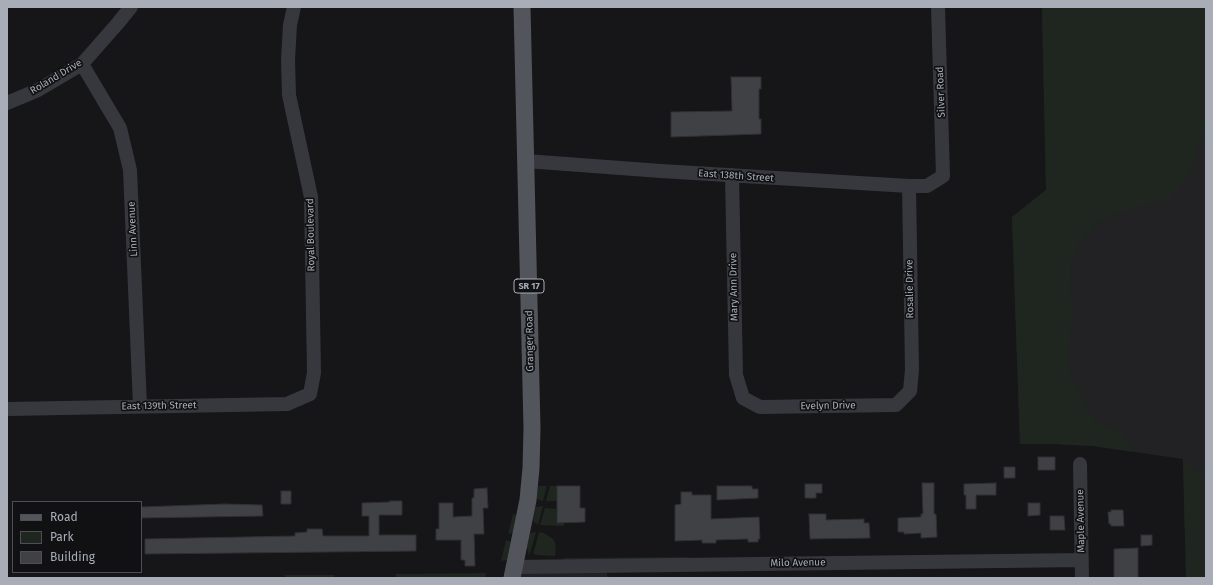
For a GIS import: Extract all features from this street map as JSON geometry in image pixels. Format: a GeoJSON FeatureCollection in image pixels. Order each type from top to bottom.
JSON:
{"type":"FeatureCollection","features":[{"type":"Feature","properties":{"kind":"main road","name":"Granger Road"},"geometry":{"type":"LineString","coordinates":[[513,572],[528,500],[532,442],[522,7]]}},
{"type":"Feature","properties":{"kind":"street","name":"Roland Drive"},"geometry":{"type":"LineString","coordinates":[[7,104],[38,90],[82,64],[131,7]]}},
{"type":"Feature","properties":{"kind":"street","name":"Royal Boulevard"},"geometry":{"type":"LineString","coordinates":[[294,7],[290,25],[288,60],[289,95],[311,197],[314,373],[310,394]]}},
{"type":"Feature","properties":{"kind":"street","name":"Silver Road"},"geometry":{"type":"LineString","coordinates":[[938,7],[943,176]]}},
{"type":"Feature","properties":{"kind":"street","name":"Linn Avenue"},"geometry":{"type":"LineString","coordinates":[[82,64],[120,128],[130,170],[140,406]]}},
{"type":"Feature","properties":{"kind":"street","name":"East 138th Street"},"geometry":{"type":"LineString","coordinates":[[526,161],[909,186],[927,186],[943,176]]}},
{"type":"Feature","properties":{"kind":"street","name":"Mary Ann Drive"},"geometry":{"type":"LineString","coordinates":[[732,175],[736,375],[743,398]]}},
{"type":"Feature","properties":{"kind":"street","name":"Rosalie Drive"},"geometry":{"type":"LineString","coordinates":[[909,186],[912,370],[910,391]]}},
{"type":"Feature","properties":{"kind":"street","name":"Evelyn Drive"},"geometry":{"type":"LineString","coordinates":[[743,398],[760,407],[896,405],[910,391]]}},
{"type":"Feature","properties":{"kind":"street","name":"East 139th Street"},"geometry":{"type":"LineString","coordinates":[[7,409],[287,404],[310,394]]}},
{"type":"Feature","properties":{"kind":"street","name":"Maple Avenue"},"geometry":{"type":"LineString","coordinates":[[1080,464],[1082,578]]}},
{"type":"Feature","properties":{"kind":"street","name":"Milo Avenue"},"geometry":{"type":"LineString","coordinates":[[513,572],[1082,560]]}},
{"type":"Feature","properties":{"kind":"shaded area"},"geometry":{"type":"Polygon","coordinates":[[[1042,7],[1206,71],[1206,578],[1186,578],[1183,459],[1093,446],[1020,444],[1012,217],[1046,190],[1042,7]]]}},
{"type":"Feature","properties":{"kind":"shaded area"},"geometry":{"type":"Polygon","coordinates":[[[607,565],[608,578],[512,578],[514,567],[607,565]]]}},
{"type":"Feature","properties":{"kind":"green space"},"geometry":{"type":"Polygon","coordinates":[[[1042,7],[1203,7],[1206,10],[1206,133],[1200,138],[1194,162],[1187,179],[1170,198],[1120,212],[1097,223],[1079,244],[1070,266],[1072,313],[1071,335],[1067,355],[1069,369],[1086,406],[1096,422],[1121,432],[1133,452],[1093,446],[1020,444],[1012,217],[1046,190],[1042,7]]]}},
{"type":"Feature","properties":{"kind":"green space"},"geometry":{"type":"Polygon","coordinates":[[[1183,459],[1206,476],[1206,578],[1186,578],[1183,459]]]}},
{"type":"Feature","properties":{"kind":"green space"},"geometry":{"type":"Polygon","coordinates":[[[538,486],[547,486],[543,501],[536,499],[538,486]]]}},
{"type":"Feature","properties":{"kind":"green space"},"geometry":{"type":"Polygon","coordinates":[[[550,486],[557,486],[557,501],[546,501],[550,486]]]}},
{"type":"Feature","properties":{"kind":"green space"},"geometry":{"type":"Polygon","coordinates":[[[543,506],[538,525],[533,521],[535,507],[543,506]]]}},
{"type":"Feature","properties":{"kind":"green space"},"geometry":{"type":"Polygon","coordinates":[[[545,508],[556,509],[557,523],[564,523],[564,526],[540,525],[545,508]]]}},
{"type":"Feature","properties":{"kind":"green space"},"geometry":{"type":"Polygon","coordinates":[[[513,514],[517,515],[513,533],[508,534],[513,514]]]}},
{"type":"Feature","properties":{"kind":"green space"},"geometry":{"type":"Polygon","coordinates":[[[536,532],[529,555],[527,547],[530,533],[536,532]]]}},
{"type":"Feature","properties":{"kind":"green space"},"geometry":{"type":"Polygon","coordinates":[[[539,532],[544,533],[554,540],[556,546],[555,556],[534,554],[539,532]]]}},
{"type":"Feature","properties":{"kind":"green space"},"geometry":{"type":"Polygon","coordinates":[[[506,540],[511,542],[507,560],[501,561],[506,540]]]}},
{"type":"Feature","properties":{"kind":"green space"},"geometry":{"type":"Polygon","coordinates":[[[688,557],[687,559],[564,560],[563,558],[688,557]]]}},
{"type":"Feature","properties":{"kind":"green space"},"geometry":{"type":"Polygon","coordinates":[[[486,573],[485,577],[397,578],[395,574],[486,573]]]}},
{"type":"Feature","properties":{"kind":"green space"},"geometry":{"type":"Polygon","coordinates":[[[284,575],[335,575],[333,578],[287,578],[284,575]]]}},
{"type":"Feature","properties":{"kind":"building"},"geometry":{"type":"Polygon","coordinates":[[[731,77],[761,77],[761,89],[759,89],[759,119],[761,119],[761,134],[671,137],[671,112],[732,111],[731,77]]]}},
{"type":"Feature","properties":{"kind":"building"},"geometry":{"type":"Polygon","coordinates":[[[1038,457],[1055,457],[1055,470],[1038,470],[1038,457]]]}},
{"type":"Feature","properties":{"kind":"building"},"geometry":{"type":"Polygon","coordinates":[[[1004,467],[1015,467],[1015,478],[1004,478],[1004,467]]]}},
{"type":"Feature","properties":{"kind":"building"},"geometry":{"type":"Polygon","coordinates":[[[922,483],[934,483],[934,514],[936,514],[937,537],[921,538],[921,533],[904,534],[904,532],[898,532],[898,518],[921,517],[921,514],[923,514],[922,483]]]}},
{"type":"Feature","properties":{"kind":"building"},"geometry":{"type":"Polygon","coordinates":[[[996,483],[996,495],[976,495],[976,509],[966,509],[964,484],[996,483]]]}},
{"type":"Feature","properties":{"kind":"building"},"geometry":{"type":"Polygon","coordinates":[[[805,484],[822,484],[822,493],[816,493],[816,498],[805,498],[805,484]]]}},
{"type":"Feature","properties":{"kind":"building"},"geometry":{"type":"Polygon","coordinates":[[[557,486],[580,486],[580,508],[585,508],[585,522],[557,523],[557,486]]]}},
{"type":"Feature","properties":{"kind":"building"},"geometry":{"type":"Polygon","coordinates":[[[717,486],[752,486],[752,489],[758,489],[758,498],[717,500],[717,486]]]}},
{"type":"Feature","properties":{"kind":"building"},"geometry":{"type":"Polygon","coordinates":[[[487,488],[488,508],[483,508],[484,534],[474,534],[475,566],[465,566],[465,560],[461,560],[461,540],[436,540],[436,529],[439,529],[439,503],[453,503],[453,517],[472,516],[472,498],[474,498],[474,489],[487,488]]]}},
{"type":"Feature","properties":{"kind":"building"},"geometry":{"type":"Polygon","coordinates":[[[281,491],[291,491],[291,504],[281,504],[281,491]]]}},
{"type":"Feature","properties":{"kind":"building"},"geometry":{"type":"Polygon","coordinates":[[[681,492],[692,492],[692,495],[711,495],[711,519],[759,517],[760,539],[758,539],[758,542],[748,542],[748,539],[716,540],[716,543],[702,543],[702,540],[675,541],[675,505],[681,504],[681,492]]]}},
{"type":"Feature","properties":{"kind":"building"},"geometry":{"type":"Polygon","coordinates":[[[402,501],[402,515],[379,515],[379,535],[416,535],[416,551],[145,554],[145,539],[295,536],[295,533],[307,532],[307,529],[322,529],[323,536],[369,536],[369,516],[362,516],[362,503],[402,501]]]}},
{"type":"Feature","properties":{"kind":"building"},"geometry":{"type":"Polygon","coordinates":[[[1028,503],[1040,503],[1040,515],[1028,516],[1028,503]]]}},
{"type":"Feature","properties":{"kind":"building"},"geometry":{"type":"Polygon","coordinates":[[[224,504],[262,505],[263,516],[142,518],[142,507],[224,504]]]}},
{"type":"Feature","properties":{"kind":"building"},"geometry":{"type":"Polygon","coordinates":[[[1111,510],[1123,510],[1124,526],[1111,526],[1111,524],[1109,524],[1108,512],[1111,512],[1111,510]]]}},
{"type":"Feature","properties":{"kind":"building"},"geometry":{"type":"Polygon","coordinates":[[[809,514],[826,514],[826,520],[864,519],[864,523],[869,523],[870,538],[810,539],[809,514]]]}},
{"type":"Feature","properties":{"kind":"building"},"geometry":{"type":"Polygon","coordinates":[[[1050,516],[1064,516],[1065,530],[1050,530],[1050,516]]]}},
{"type":"Feature","properties":{"kind":"building"},"geometry":{"type":"Polygon","coordinates":[[[1141,535],[1152,535],[1152,545],[1141,546],[1141,535]]]}},
{"type":"Feature","properties":{"kind":"building"},"geometry":{"type":"Polygon","coordinates":[[[1138,548],[1138,578],[1114,578],[1114,549],[1138,548]]]}}]}
